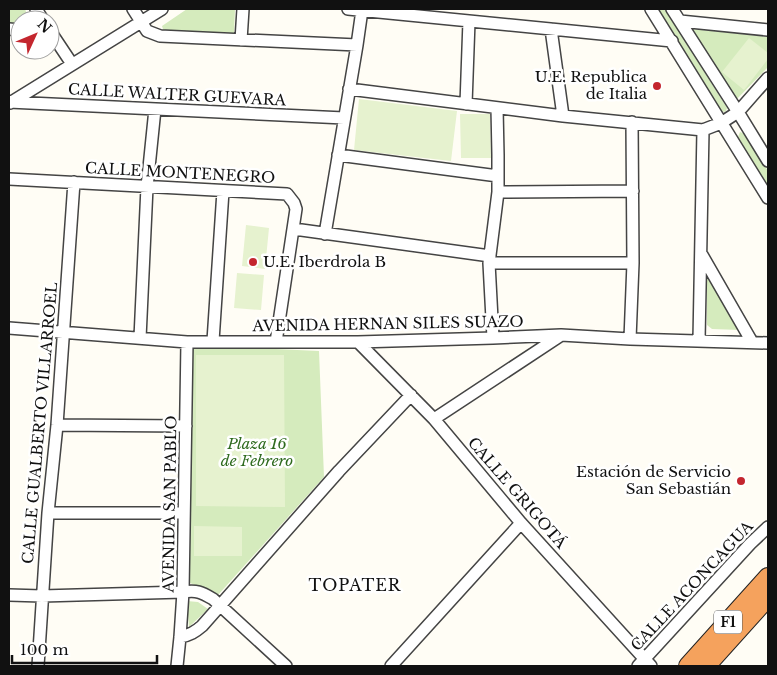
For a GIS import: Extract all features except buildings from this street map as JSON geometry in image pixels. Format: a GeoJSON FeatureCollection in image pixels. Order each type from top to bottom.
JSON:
{"type":"FeatureCollection","features":[{"type":"Feature","properties":{"kind":"highway","name":"F1"},"geometry":{"type":"LineString","coordinates":[[688,666],[768,577]]}},
{"type":"Feature","properties":{"kind":"highway","name":"F1"},"geometry":{"type":"LineString","coordinates":[[706,666],[768,597]]}},
{"type":"Feature","properties":{"kind":"street"},"geometry":{"type":"LineString","coordinates":[[133,9],[147,31],[160,36],[357,45]]}},
{"type":"Feature","properties":{"kind":"street"},"geometry":{"type":"LineString","coordinates":[[10,103],[162,9]]}},
{"type":"Feature","properties":{"kind":"street"},"geometry":{"type":"LineString","coordinates":[[242,40],[243,9]]}},
{"type":"Feature","properties":{"kind":"street"},"geometry":{"type":"LineString","coordinates":[[348,9],[412,12],[469,21],[672,41]]}},
{"type":"Feature","properties":{"kind":"street"},"geometry":{"type":"LineString","coordinates":[[651,9],[768,198]]}},
{"type":"Feature","properties":{"kind":"street"},"geometry":{"type":"LineString","coordinates":[[672,9],[768,161]]}},
{"type":"Feature","properties":{"kind":"street"},"geometry":{"type":"LineString","coordinates":[[325,234],[362,10]]}},
{"type":"Feature","properties":{"kind":"street"},"geometry":{"type":"LineString","coordinates":[[466,104],[469,21]]}},
{"type":"Feature","properties":{"kind":"street"},"geometry":{"type":"LineString","coordinates":[[680,21],[768,30]]}},
{"type":"Feature","properties":{"kind":"street"},"geometry":{"type":"LineString","coordinates":[[551,29],[563,116]]}},
{"type":"Feature","properties":{"kind":"street"},"geometry":{"type":"LineString","coordinates":[[60,46],[72,64]]}},
{"type":"Feature","properties":{"kind":"street"},"geometry":{"type":"LineString","coordinates":[[349,89],[563,116],[703,130],[721,123],[738,112],[768,78]]}},
{"type":"Feature","properties":{"kind":"street","name":"CALLE WALTER GUEVARA"},"geometry":{"type":"LineString","coordinates":[[10,103],[344,118]]}},
{"type":"Feature","properties":{"kind":"street"},"geometry":{"type":"LineString","coordinates":[[493,338],[490,260],[498,192],[497,108]]}},
{"type":"Feature","properties":{"kind":"street"},"geometry":{"type":"LineString","coordinates":[[140,338],[147,187],[155,109]]}},
{"type":"Feature","properties":{"kind":"street"},"geometry":{"type":"LineString","coordinates":[[630,338],[633,263],[632,122]]}},
{"type":"Feature","properties":{"kind":"street"},"geometry":{"type":"LineString","coordinates":[[699,340],[703,130]]}},
{"type":"Feature","properties":{"kind":"street"},"geometry":{"type":"LineString","coordinates":[[338,155],[498,176]]}},
{"type":"Feature","properties":{"kind":"street","name":"CALLE MONTENEGRO"},"geometry":{"type":"LineString","coordinates":[[9,179],[287,194],[294,203],[296,210],[276,342]]}},
{"type":"Feature","properties":{"kind":"street","name":"CALLE GUALBERTO VILLARROEL"},"geometry":{"type":"LineString","coordinates":[[38,666],[74,182]]}},
{"type":"Feature","properties":{"kind":"street"},"geometry":{"type":"LineString","coordinates":[[213,342],[223,191]]}},
{"type":"Feature","properties":{"kind":"street"},"geometry":{"type":"LineString","coordinates":[[498,192],[633,192]]}},
{"type":"Feature","properties":{"kind":"street"},"geometry":{"type":"LineString","coordinates":[[294,229],[490,260],[633,263]]}},
{"type":"Feature","properties":{"kind":"street"},"geometry":{"type":"LineString","coordinates":[[701,253],[752,342]]}},
{"type":"Feature","properties":{"kind":"street","name":"AVENIDA HERNAN SILES SUAZO"},"geometry":{"type":"LineString","coordinates":[[9,328],[187,342],[358,342],[561,335],[768,342]]}},
{"type":"Feature","properties":{"kind":"street"},"geometry":{"type":"LineString","coordinates":[[434,419],[561,335]]}},
{"type":"Feature","properties":{"kind":"street","name":"AVENIDA SAN PABLO"},"geometry":{"type":"LineString","coordinates":[[177,666],[183,592],[187,342]]}},
{"type":"Feature","properties":{"kind":"street","name":"CALLE GRIGOTÁ"},"geometry":{"type":"LineString","coordinates":[[358,342],[434,419],[521,523],[644,664]]}},
{"type":"Feature","properties":{"kind":"street"},"geometry":{"type":"LineString","coordinates":[[180,637],[188,636],[202,626],[339,471],[410,395]]}},
{"type":"Feature","properties":{"kind":"street"},"geometry":{"type":"LineString","coordinates":[[57,425],[186,426]]}},
{"type":"Feature","properties":{"kind":"street"},"geometry":{"type":"LineString","coordinates":[[48,513],[184,513]]}},
{"type":"Feature","properties":{"kind":"street"},"geometry":{"type":"LineString","coordinates":[[391,666],[521,523]]}},
{"type":"Feature","properties":{"kind":"street","name":"CALLE ACONCAGUA"},"geometry":{"type":"LineString","coordinates":[[644,664],[750,544],[768,527]]}},
{"type":"Feature","properties":{"kind":"street"},"geometry":{"type":"LineString","coordinates":[[9,595],[42,596],[183,592],[195,590],[220,606],[286,666]]}},
{"type":"Feature","properties":{"kind":"green space"},"geometry":{"type":"Polygon","coordinates":[[[9,9],[25,9],[10,10],[9,24],[9,9]]]}},
{"type":"Feature","properties":{"kind":"green space"},"geometry":{"type":"Polygon","coordinates":[[[187,9],[235,9],[234,34],[164,32],[162,26],[187,9]]]}},
{"type":"Feature","properties":{"kind":"green space"},"geometry":{"type":"Polygon","coordinates":[[[657,9],[665,9],[727,108],[726,111],[721,111],[657,9]]]}},
{"type":"Feature","properties":{"kind":"green space"},"geometry":{"type":"Polygon","coordinates":[[[692,29],[768,37],[768,67],[736,100],[692,29]]]}},
{"type":"Feature","properties":{"kind":"green space"},"geometry":{"type":"Polygon","coordinates":[[[749,38],[768,53],[768,59],[744,90],[722,72],[749,38]]]}},
{"type":"Feature","properties":{"kind":"green space"},"geometry":{"type":"Polygon","coordinates":[[[359,99],[457,111],[451,161],[354,150],[359,99]]]}},
{"type":"Feature","properties":{"kind":"green space"},"geometry":{"type":"Polygon","coordinates":[[[460,114],[490,114],[491,158],[461,158],[460,114]]]}},
{"type":"Feature","properties":{"kind":"green space"},"geometry":{"type":"Polygon","coordinates":[[[740,132],[745,134],[768,171],[768,186],[738,137],[740,132]]]}},
{"type":"Feature","properties":{"kind":"green space"},"geometry":{"type":"Polygon","coordinates":[[[246,225],[269,228],[265,269],[242,266],[246,225]]]}},
{"type":"Feature","properties":{"kind":"green space"},"geometry":{"type":"Polygon","coordinates":[[[237,273],[264,275],[261,310],[234,308],[237,273]]]}},
{"type":"Feature","properties":{"kind":"green space"},"geometry":{"type":"Polygon","coordinates":[[[711,277],[740,330],[712,329],[707,325],[707,279],[711,277]]]}},
{"type":"Feature","properties":{"kind":"green space","name":"Plaza 16 de Febrero"},"geometry":{"type":"Polygon","coordinates":[[[190,345],[319,351],[324,477],[218,595],[190,583],[190,345]]]}},
{"type":"Feature","properties":{"kind":"green space"},"geometry":{"type":"Polygon","coordinates":[[[196,355],[284,355],[285,507],[196,506],[196,355]]]}},
{"type":"Feature","properties":{"kind":"green space"},"geometry":{"type":"Polygon","coordinates":[[[194,526],[242,527],[242,556],[194,556],[194,526]]]}},
{"type":"Feature","properties":{"kind":"green space"},"geometry":{"type":"Polygon","coordinates":[[[187,601],[198,602],[208,609],[189,627],[187,601]]]}},
{"type":"Feature","properties":{"kind":"place","name":"U.E. Republica de Italia"},"geometry":{"type":"Point","coordinates":[657,86]}},
{"type":"Feature","properties":{"kind":"place","name":"U.E. Iberdrola B"},"geometry":{"type":"Point","coordinates":[253,262]}},
{"type":"Feature","properties":{"kind":"place","name":"Estación de Servicio San Sebastián"},"geometry":{"type":"Point","coordinates":[741,481]}},
{"type":"Feature","properties":{"kind":"district","name":"TOPATER"},"geometry":{"type":"Point","coordinates":[355,585]}}]}
